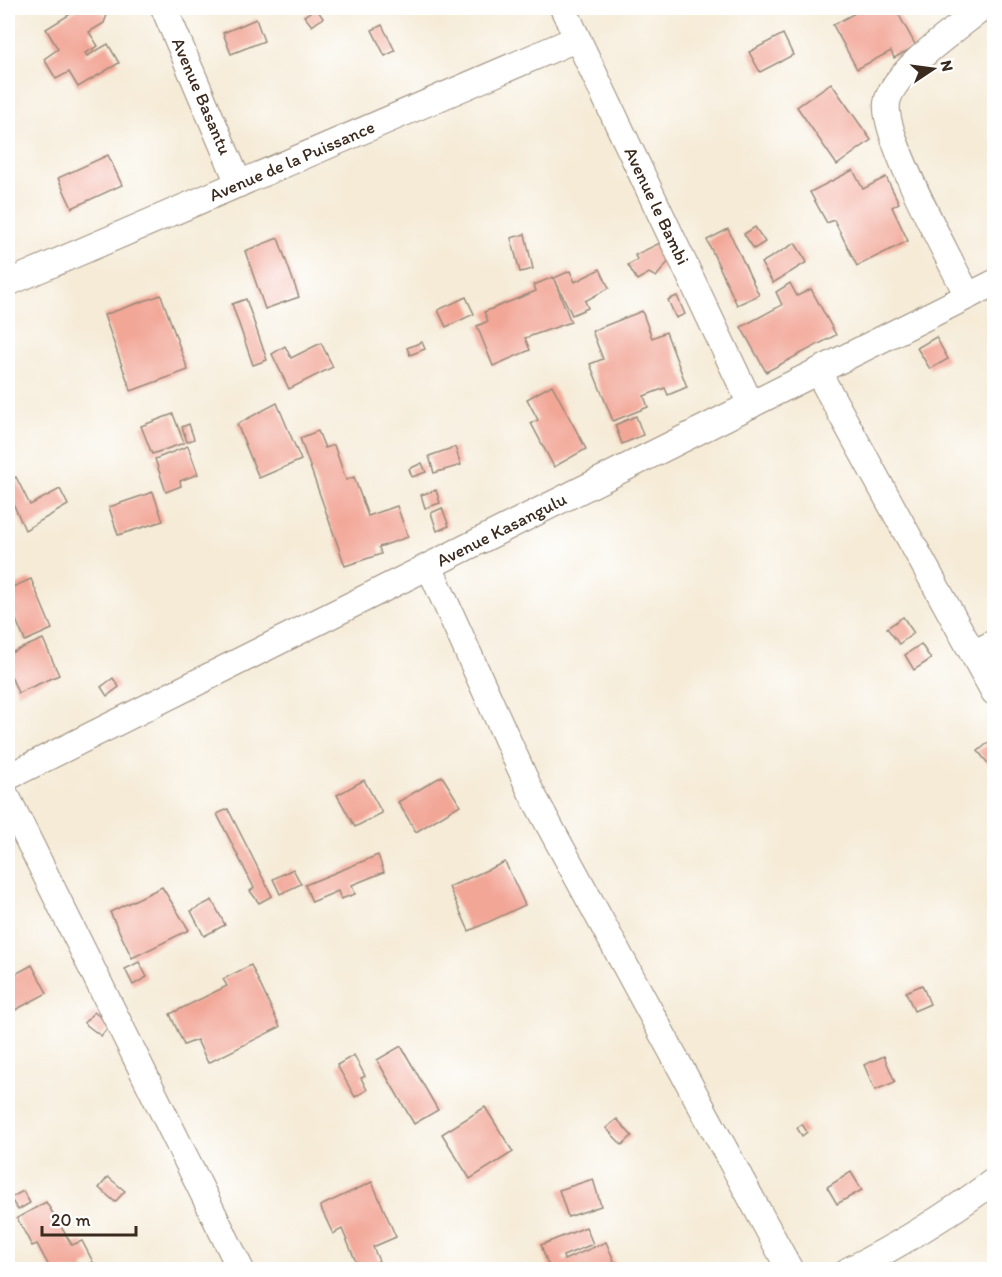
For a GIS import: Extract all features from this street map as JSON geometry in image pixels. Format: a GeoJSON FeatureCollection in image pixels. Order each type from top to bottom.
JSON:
{"type":"FeatureCollection","features":[{"type":"Feature","properties":{"kind":"street","name":"Avenue Basantu"},"geometry":{"type":"LineString","coordinates":[[164,8],[239,184]]}},
{"type":"Feature","properties":{"kind":"street","name":"Avenue le Bambi"},"geometry":{"type":"LineString","coordinates":[[563,8],[751,405]]}},
{"type":"Feature","properties":{"kind":"street"},"geometry":{"type":"LineString","coordinates":[[968,296],[892,138],[887,102],[907,68],[976,13]]}},
{"type":"Feature","properties":{"kind":"street","name":"Avenue de la Puissance"},"geometry":{"type":"LineString","coordinates":[[8,283],[576,39]]}},
{"type":"Feature","properties":{"kind":"street","name":"Avenue Kasangulu"},"geometry":{"type":"LineString","coordinates":[[8,777],[994,283]]}},
{"type":"Feature","properties":{"kind":"street"},"geometry":{"type":"LineString","coordinates":[[818,372],[984,648],[994,692]]}},
{"type":"Feature","properties":{"kind":"street"},"geometry":{"type":"LineString","coordinates":[[429,566],[530,790],[790,1269]]}},
{"type":"Feature","properties":{"kind":"street"},"geometry":{"type":"LineString","coordinates":[[8,799],[241,1269]]}},
{"type":"Feature","properties":{"kind":"street"},"geometry":{"type":"LineString","coordinates":[[849,1269],[872,1259],[967,1201],[994,1181]]}},
{"type":"Feature","properties":{"kind":"building"},"geometry":{"type":"Polygon","coordinates":[[[80,8],[92,8],[107,15],[104,23],[89,32],[98,46],[85,53],[87,56],[108,44],[119,63],[78,87],[69,72],[56,79],[44,59],[58,49],[46,29],[80,8]]]}},
{"type":"Feature","properties":{"kind":"building"},"geometry":{"type":"Polygon","coordinates":[[[316,8],[323,18],[312,26],[304,16],[316,8]]]}},
{"type":"Feature","properties":{"kind":"building"},"geometry":{"type":"Polygon","coordinates":[[[864,8],[895,8],[916,46],[894,58],[891,51],[857,69],[833,25],[864,8]]]}},
{"type":"Feature","properties":{"kind":"building"},"geometry":{"type":"Polygon","coordinates":[[[256,19],[264,41],[231,54],[223,33],[256,19]]]}},
{"type":"Feature","properties":{"kind":"building"},"geometry":{"type":"Polygon","coordinates":[[[382,25],[395,51],[385,56],[372,30],[382,25]]]}},
{"type":"Feature","properties":{"kind":"building"},"geometry":{"type":"Polygon","coordinates":[[[783,34],[793,55],[760,72],[749,52],[783,34]]]}},
{"type":"Feature","properties":{"kind":"building"},"geometry":{"type":"Polygon","coordinates":[[[831,83],[871,140],[837,165],[797,107],[831,83]]]}},
{"type":"Feature","properties":{"kind":"building"},"geometry":{"type":"Polygon","coordinates":[[[108,155],[122,185],[72,208],[58,178],[108,155]]]}},
{"type":"Feature","properties":{"kind":"building"},"geometry":{"type":"Polygon","coordinates":[[[853,170],[863,189],[886,177],[899,203],[892,207],[908,241],[857,266],[834,220],[827,223],[810,192],[853,170]]]}},
{"type":"Feature","properties":{"kind":"building"},"geometry":{"type":"Polygon","coordinates":[[[755,227],[765,242],[754,249],[744,234],[755,227]]]}},
{"type":"Feature","properties":{"kind":"building"},"geometry":{"type":"Polygon","coordinates":[[[728,229],[759,295],[737,305],[707,240],[728,229]]]}},
{"type":"Feature","properties":{"kind":"building"},"geometry":{"type":"Polygon","coordinates":[[[525,234],[533,269],[520,272],[511,238],[525,234]]]}},
{"type":"Feature","properties":{"kind":"building"},"geometry":{"type":"Polygon","coordinates":[[[278,238],[299,297],[265,309],[245,251],[278,238]]]}},
{"type":"Feature","properties":{"kind":"building"},"geometry":{"type":"Polygon","coordinates":[[[660,243],[669,261],[656,277],[649,273],[637,280],[628,265],[637,260],[635,255],[660,243]]]}},
{"type":"Feature","properties":{"kind":"building"},"geometry":{"type":"Polygon","coordinates":[[[795,243],[807,262],[773,283],[761,263],[795,243]]]}},
{"type":"Feature","properties":{"kind":"building"},"geometry":{"type":"Polygon","coordinates":[[[600,269],[609,288],[585,301],[588,308],[572,315],[554,278],[570,271],[575,282],[600,269]]]}},
{"type":"Feature","properties":{"kind":"building"},"geometry":{"type":"Polygon","coordinates":[[[553,277],[571,322],[525,338],[530,350],[493,366],[477,326],[488,321],[484,312],[536,291],[534,285],[553,277]]]}},
{"type":"Feature","properties":{"kind":"building"},"geometry":{"type":"Polygon","coordinates":[[[790,283],[797,296],[811,289],[836,335],[766,372],[741,327],[782,305],[776,292],[790,283]]]}},
{"type":"Feature","properties":{"kind":"building"},"geometry":{"type":"Polygon","coordinates":[[[161,295],[188,370],[131,391],[104,315],[161,295]]]}},
{"type":"Feature","properties":{"kind":"building"},"geometry":{"type":"Polygon","coordinates":[[[677,296],[685,314],[676,318],[668,300],[677,296]]]}},
{"type":"Feature","properties":{"kind":"building"},"geometry":{"type":"Polygon","coordinates":[[[466,297],[474,314],[446,327],[438,310],[466,297]]]}},
{"type":"Feature","properties":{"kind":"building"},"geometry":{"type":"Polygon","coordinates":[[[246,299],[267,360],[253,365],[232,304],[246,299]]]}},
{"type":"Feature","properties":{"kind":"building"},"geometry":{"type":"Polygon","coordinates":[[[642,311],[652,338],[666,332],[687,387],[668,395],[665,388],[644,396],[648,407],[613,421],[590,364],[603,359],[592,331],[642,311]]]}},
{"type":"Feature","properties":{"kind":"building"},"geometry":{"type":"Polygon","coordinates":[[[936,337],[948,359],[930,369],[917,348],[936,337]]]}},
{"type":"Feature","properties":{"kind":"building"},"geometry":{"type":"Polygon","coordinates":[[[422,342],[425,349],[410,355],[407,348],[422,342]]]}},
{"type":"Feature","properties":{"kind":"building"},"geometry":{"type":"Polygon","coordinates":[[[321,343],[333,367],[289,389],[272,354],[285,346],[291,358],[321,343]]]}},
{"type":"Feature","properties":{"kind":"building"},"geometry":{"type":"Polygon","coordinates":[[[552,385],[586,449],[554,467],[531,423],[538,420],[527,399],[552,385]]]}},
{"type":"Feature","properties":{"kind":"building"},"geometry":{"type":"Polygon","coordinates":[[[277,403],[301,460],[259,478],[237,424],[277,403]]]}},
{"type":"Feature","properties":{"kind":"building"},"geometry":{"type":"Polygon","coordinates":[[[173,414],[184,443],[152,454],[141,426],[173,414]]]}},
{"type":"Feature","properties":{"kind":"building"},"geometry":{"type":"Polygon","coordinates":[[[636,416],[643,435],[622,444],[615,425],[636,416]]]}},
{"type":"Feature","properties":{"kind":"building"},"geometry":{"type":"Polygon","coordinates":[[[189,424],[194,439],[187,442],[182,427],[189,424]]]}},
{"type":"Feature","properties":{"kind":"building"},"geometry":{"type":"Polygon","coordinates":[[[318,431],[325,448],[334,445],[346,480],[354,477],[368,516],[397,506],[408,537],[379,547],[381,554],[345,566],[300,438],[318,431]]]}},
{"type":"Feature","properties":{"kind":"building"},"geometry":{"type":"Polygon","coordinates":[[[188,446],[198,474],[180,481],[181,486],[166,492],[155,459],[188,446]]]}},
{"type":"Feature","properties":{"kind":"building"},"geometry":{"type":"Polygon","coordinates":[[[455,447],[461,465],[434,473],[429,456],[455,447]]]}},
{"type":"Feature","properties":{"kind":"building"},"geometry":{"type":"Polygon","coordinates":[[[422,463],[426,472],[412,477],[409,469],[422,463]]]}},
{"type":"Feature","properties":{"kind":"building"},"geometry":{"type":"Polygon","coordinates":[[[16,477],[30,505],[60,489],[68,505],[25,530],[8,492],[8,481],[16,477]]]}},
{"type":"Feature","properties":{"kind":"building"},"geometry":{"type":"Polygon","coordinates":[[[436,490],[440,503],[425,508],[421,495],[436,490]]]}},
{"type":"Feature","properties":{"kind":"building"},"geometry":{"type":"Polygon","coordinates":[[[153,492],[163,521],[118,535],[109,507],[153,492]]]}},
{"type":"Feature","properties":{"kind":"building"},"geometry":{"type":"Polygon","coordinates":[[[442,508],[449,526],[437,531],[431,513],[442,508]]]}},
{"type":"Feature","properties":{"kind":"building"},"geometry":{"type":"Polygon","coordinates":[[[31,579],[52,629],[25,641],[8,601],[8,589],[31,579]]]}},
{"type":"Feature","properties":{"kind":"building"},"geometry":{"type":"Polygon","coordinates":[[[903,617],[914,633],[899,644],[887,628],[903,617]]]}},
{"type":"Feature","properties":{"kind":"building"},"geometry":{"type":"Polygon","coordinates":[[[43,639],[59,675],[18,693],[8,669],[8,654],[43,639]]]}},
{"type":"Feature","properties":{"kind":"building"},"geometry":{"type":"Polygon","coordinates":[[[921,644],[931,659],[914,670],[905,655],[921,644]]]}},
{"type":"Feature","properties":{"kind":"building"},"geometry":{"type":"Polygon","coordinates":[[[113,678],[119,687],[107,696],[101,687],[113,678]]]}},
{"type":"Feature","properties":{"kind":"building"},"geometry":{"type":"Polygon","coordinates":[[[994,738],[994,762],[990,766],[978,751],[994,738]]]}},
{"type":"Feature","properties":{"kind":"building"},"geometry":{"type":"Polygon","coordinates":[[[442,776],[460,805],[416,832],[398,802],[442,776]]]}},
{"type":"Feature","properties":{"kind":"building"},"geometry":{"type":"Polygon","coordinates":[[[364,780],[382,813],[355,827],[337,795],[364,780]]]}},
{"type":"Feature","properties":{"kind":"building"},"geometry":{"type":"Polygon","coordinates":[[[228,809],[272,896],[259,903],[250,891],[254,888],[217,814],[228,809]]]}},
{"type":"Feature","properties":{"kind":"building"},"geometry":{"type":"Polygon","coordinates":[[[378,855],[384,872],[352,885],[355,894],[341,899],[338,891],[312,902],[305,885],[378,855]]]}},
{"type":"Feature","properties":{"kind":"building"},"geometry":{"type":"Polygon","coordinates":[[[505,862],[525,905],[469,931],[449,887],[505,862]]]}},
{"type":"Feature","properties":{"kind":"building"},"geometry":{"type":"Polygon","coordinates":[[[293,869],[301,884],[280,894],[273,879],[293,869]]]}},
{"type":"Feature","properties":{"kind":"building"},"geometry":{"type":"Polygon","coordinates":[[[162,887],[189,930],[132,958],[110,912],[162,887]]]}},
{"type":"Feature","properties":{"kind":"building"},"geometry":{"type":"Polygon","coordinates":[[[212,900],[225,925],[204,936],[191,911],[212,900]]]}},
{"type":"Feature","properties":{"kind":"building"},"geometry":{"type":"Polygon","coordinates":[[[139,962],[147,977],[133,985],[125,969],[139,962]]]}},
{"type":"Feature","properties":{"kind":"building"},"geometry":{"type":"Polygon","coordinates":[[[32,965],[47,993],[8,1014],[8,978],[32,965]]]}},
{"type":"Feature","properties":{"kind":"building"},"geometry":{"type":"Polygon","coordinates":[[[251,965],[280,1027],[208,1063],[197,1040],[184,1045],[170,1014],[227,986],[223,979],[251,965]]]}},
{"type":"Feature","properties":{"kind":"building"},"geometry":{"type":"Polygon","coordinates":[[[922,985],[930,1004],[914,1011],[906,992],[922,985]]]}},
{"type":"Feature","properties":{"kind":"building"},"geometry":{"type":"Polygon","coordinates":[[[94,1012],[110,1025],[101,1036],[84,1023],[94,1012]]]}},
{"type":"Feature","properties":{"kind":"building"},"geometry":{"type":"Polygon","coordinates":[[[401,1046],[438,1110],[414,1124],[377,1060],[401,1046]]]}},
{"type":"Feature","properties":{"kind":"building"},"geometry":{"type":"Polygon","coordinates":[[[354,1055],[365,1076],[361,1078],[367,1090],[355,1097],[337,1065],[354,1055]]]}},
{"type":"Feature","properties":{"kind":"building"},"geometry":{"type":"Polygon","coordinates":[[[884,1056],[895,1082],[875,1090],[864,1065],[884,1056]]]}},
{"type":"Feature","properties":{"kind":"building"},"geometry":{"type":"Polygon","coordinates":[[[485,1107],[513,1152],[470,1179],[442,1134],[485,1107]]]}},
{"type":"Feature","properties":{"kind":"building"},"geometry":{"type":"Polygon","coordinates":[[[617,1119],[632,1136],[622,1145],[606,1128],[617,1119]]]}},
{"type":"Feature","properties":{"kind":"building"},"geometry":{"type":"Polygon","coordinates":[[[802,1124],[807,1132],[802,1136],[797,1128],[802,1124]]]}},
{"type":"Feature","properties":{"kind":"building"},"geometry":{"type":"Polygon","coordinates":[[[851,1172],[862,1190],[837,1204],[827,1187],[851,1172]]]}},
{"type":"Feature","properties":{"kind":"building"},"geometry":{"type":"Polygon","coordinates":[[[108,1177],[125,1191],[115,1202],[99,1188],[108,1177]]]}},
{"type":"Feature","properties":{"kind":"building"},"geometry":{"type":"Polygon","coordinates":[[[593,1179],[601,1206],[568,1217],[559,1190],[593,1179]]]}},
{"type":"Feature","properties":{"kind":"building"},"geometry":{"type":"Polygon","coordinates":[[[372,1182],[396,1237],[373,1247],[379,1261],[359,1269],[342,1229],[333,1234],[320,1206],[372,1182]]]}},
{"type":"Feature","properties":{"kind":"building"},"geometry":{"type":"Polygon","coordinates":[[[23,1191],[30,1203],[18,1210],[10,1198],[23,1191]]]}},
{"type":"Feature","properties":{"kind":"building"},"geometry":{"type":"Polygon","coordinates":[[[46,1202],[72,1245],[82,1241],[93,1262],[83,1267],[85,1270],[51,1270],[37,1244],[32,1246],[17,1218],[46,1202]]]}},
{"type":"Feature","properties":{"kind":"building"},"geometry":{"type":"Polygon","coordinates":[[[586,1227],[593,1244],[563,1256],[564,1260],[606,1242],[618,1270],[542,1270],[549,1267],[541,1245],[586,1227]]]}}]}
